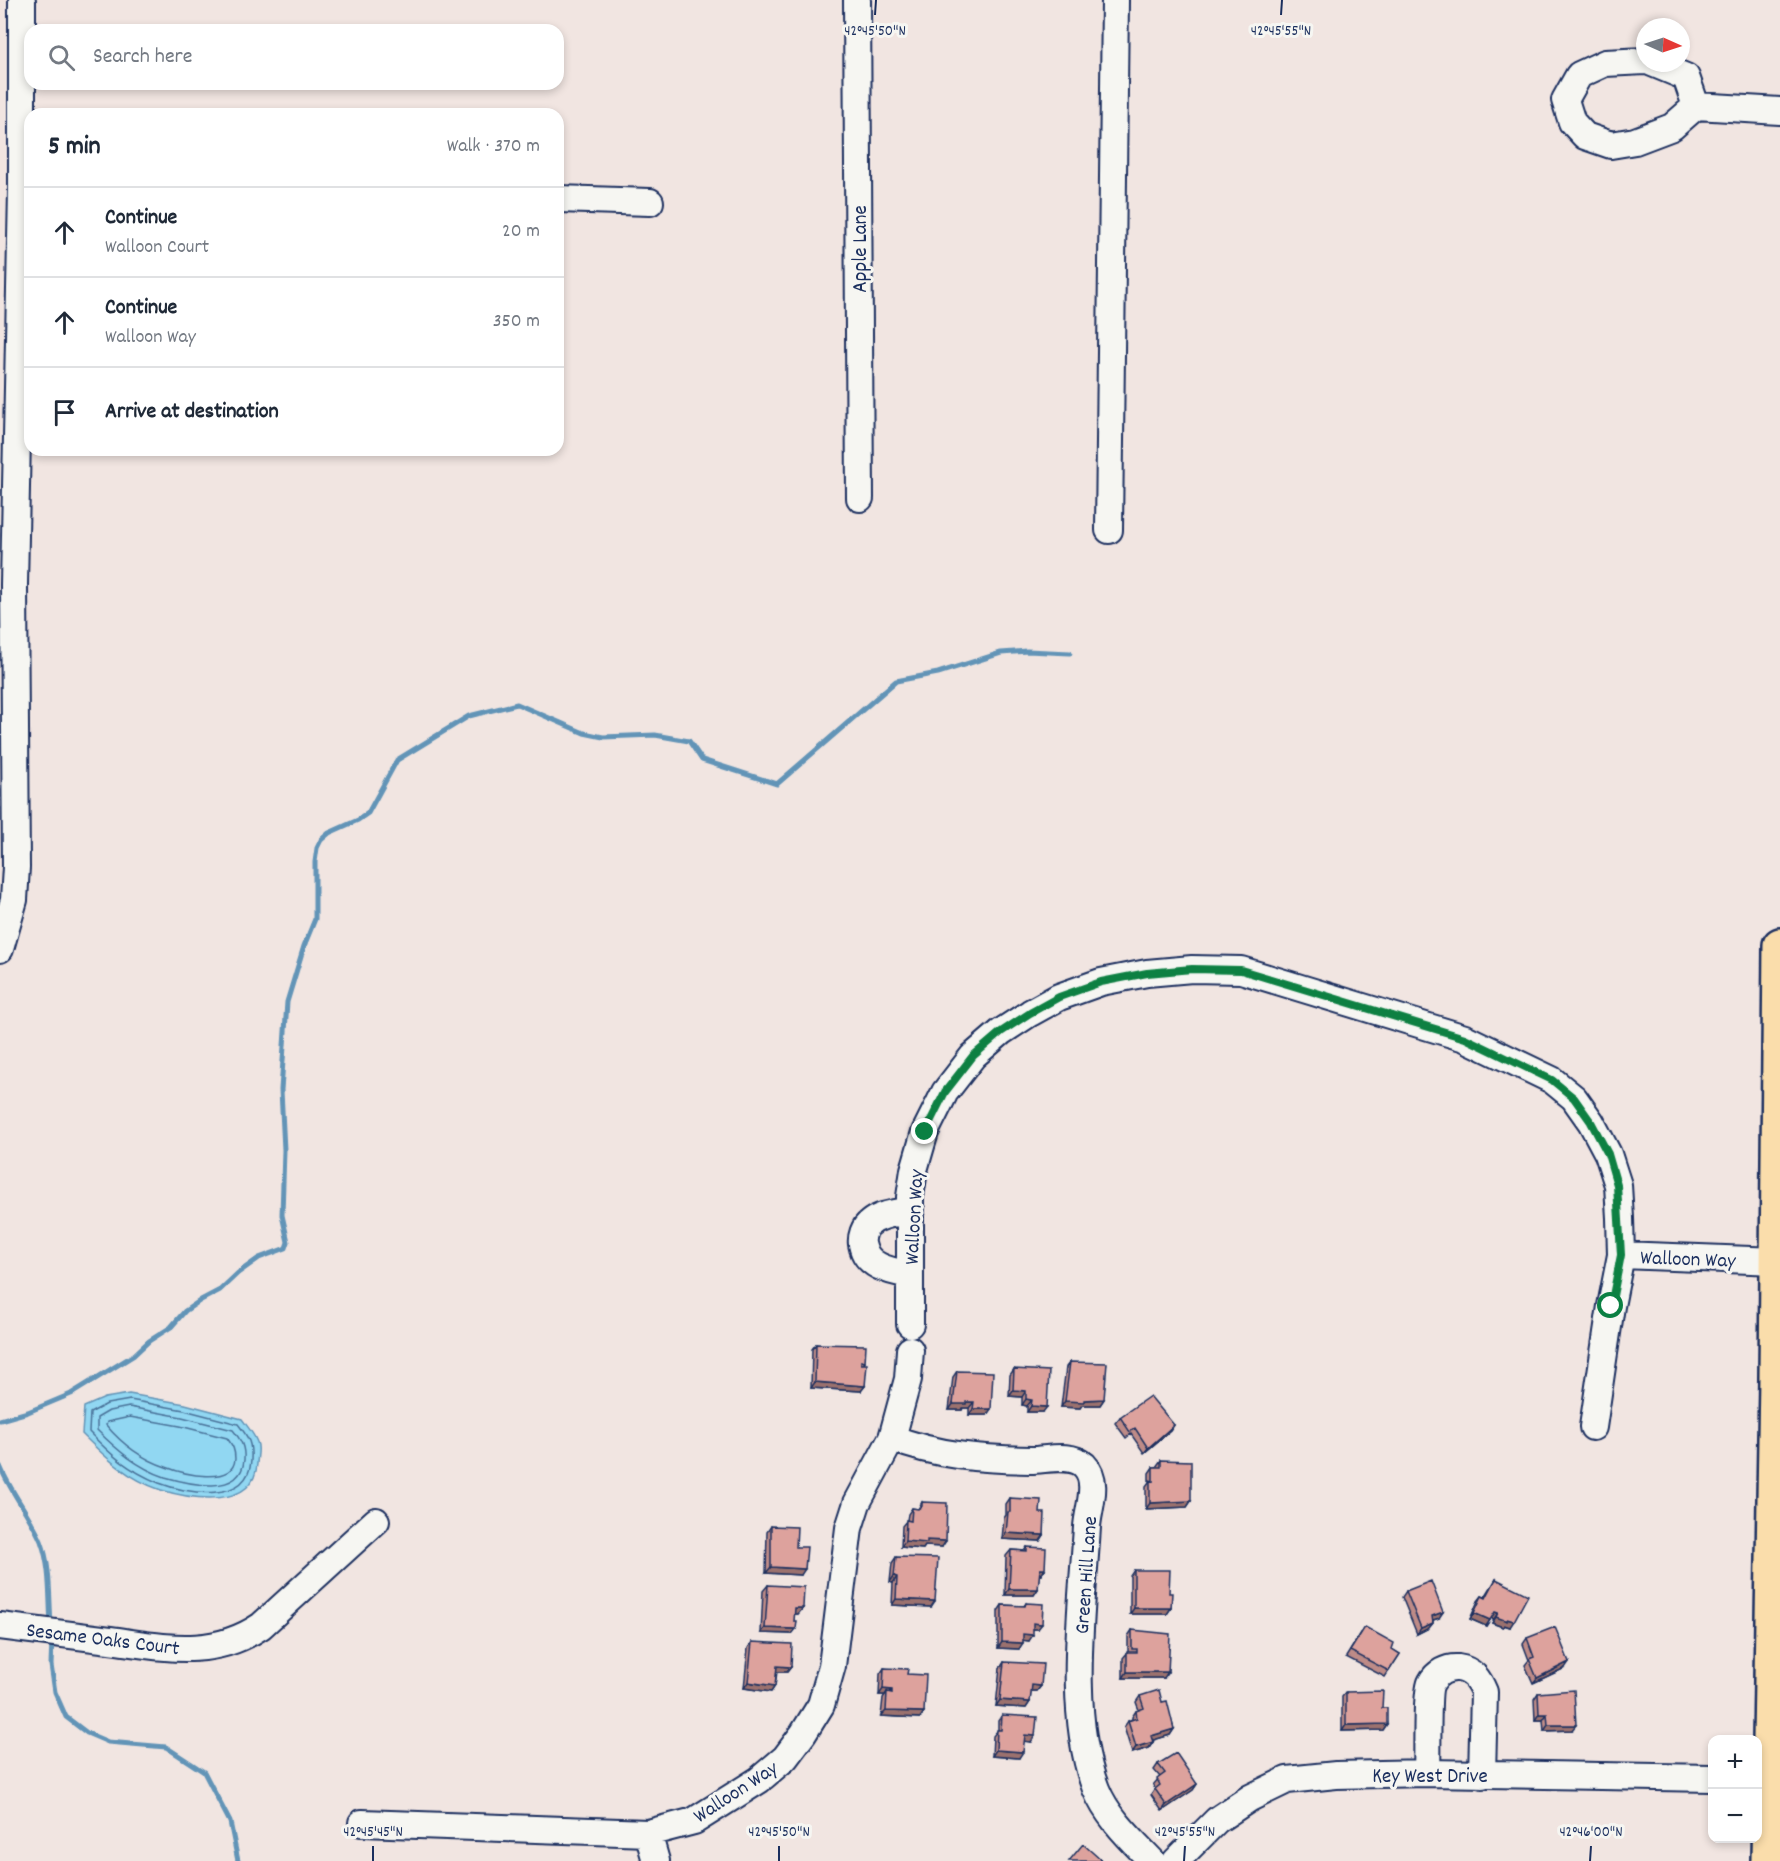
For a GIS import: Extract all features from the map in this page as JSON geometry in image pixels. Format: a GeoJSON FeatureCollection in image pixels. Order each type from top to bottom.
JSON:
{"type":"FeatureCollection","features":[{"type":"Feature","properties":{"kind":"main road"},"geometry":{"type":"LineString","coordinates":[[1768,1861],[1764,1779],[1777,1570],[1780,945]]}},
{"type":"Feature","properties":{"kind":"street"},"geometry":{"type":"LineString","coordinates":[[22,0],[24,108]]}},
{"type":"Feature","properties":{"kind":"street","name":"Apple Lane"},"geometry":{"type":"LineString","coordinates":[[857,0],[861,498]]}},
{"type":"Feature","properties":{"kind":"street"},"geometry":{"type":"LineString","coordinates":[[1109,530],[1115,0]]}},
{"type":"Feature","properties":{"kind":"street"},"geometry":{"type":"LineString","coordinates":[[1636,62],[1605,63],[1579,75],[1565,100],[1572,122],[1585,136],[1611,145],[1635,141],[1671,127],[1696,106],[1780,111]]}},
{"type":"Feature","properties":{"kind":"street"},"geometry":{"type":"LineString","coordinates":[[1674,72],[1686,77],[1696,106]]}},
{"type":"Feature","properties":{"kind":"street"},"geometry":{"type":"LineString","coordinates":[[564,199],[650,202]]}},
{"type":"Feature","properties":{"kind":"street"},"geometry":{"type":"LineString","coordinates":[[0,949],[14,900],[16,867],[7,631],[24,236]]}},
{"type":"Feature","properties":{"kind":"street","name":"Walloon Way"},"geometry":{"type":"LineString","coordinates":[[910,1324],[910,1210],[914,1170],[925,1132],[945,1092],[973,1056],[1001,1032],[1059,997],[1101,982],[1158,972],[1192,969],[1241,970],[1465,1038],[1552,1080],[1574,1098],[1591,1122],[1608,1154],[1617,1185],[1621,1255],[1777,1261]]}},
{"type":"Feature","properties":{"kind":"street"},"geometry":{"type":"LineString","coordinates":[[910,1210],[882,1216],[868,1223],[861,1239],[864,1252],[872,1262],[888,1270],[910,1275]]}},
{"type":"Feature","properties":{"kind":"street"},"geometry":{"type":"LineString","coordinates":[[1593,1427],[1621,1255]]}},
{"type":"Feature","properties":{"kind":"street","name":"Walloon Way"},"geometry":{"type":"LineString","coordinates":[[362,1822],[648,1833],[694,1821],[759,1780],[784,1758],[803,1734],[821,1705],[832,1666],[849,1528],[857,1503],[892,1438],[908,1379],[910,1350]]}},
{"type":"Feature","properties":{"kind":"street","name":"Green Hill Lane"},"geometry":{"type":"LineString","coordinates":[[892,1438],[941,1454],[1032,1460],[1071,1459],[1084,1465],[1090,1477],[1092,1490],[1087,1520],[1080,1644],[1080,1718],[1087,1761],[1097,1792],[1119,1825],[1152,1861]]}},
{"type":"Feature","properties":{"kind":"street","name":"Sesame Oaks Court"},"geometry":{"type":"LineString","coordinates":[[0,1626],[159,1647],[202,1648],[219,1645],[247,1635],[261,1626],[376,1521]]}},
{"type":"Feature","properties":{"kind":"street"},"geometry":{"type":"LineString","coordinates":[[1427,1773],[1430,1684],[1441,1671],[1456,1668],[1470,1671],[1479,1680],[1484,1692],[1482,1775]]}},
{"type":"Feature","properties":{"kind":"street","name":"Key West Drive"},"geometry":{"type":"LineString","coordinates":[[1176,1861],[1186,1848],[1217,1820],[1250,1798],[1287,1780],[1336,1775],[1427,1773],[1708,1778]]}},
{"type":"Feature","properties":{"kind":"street"},"geometry":{"type":"LineString","coordinates":[[648,1833],[656,1861]]}},
{"type":"Feature","properties":{"kind":"water"},"geometry":{"type":"Polygon","coordinates":[[[129,1394],[185,1404],[242,1419],[258,1444],[257,1464],[253,1479],[245,1489],[233,1495],[204,1498],[161,1490],[128,1474],[82,1434],[84,1407],[105,1398],[129,1394]]]}},
{"type":"Feature","properties":{"kind":"building"},"geometry":{"type":"Polygon","coordinates":[[[816,1344],[866,1345],[865,1362],[861,1361],[861,1364],[867,1364],[865,1386],[815,1382],[816,1344]]]}},
{"type":"Feature","properties":{"kind":"building"},"geometry":{"type":"Polygon","coordinates":[[[1070,1362],[1107,1363],[1104,1399],[1084,1400],[1084,1402],[1065,1401],[1070,1362]]]}},
{"type":"Feature","properties":{"kind":"building"},"geometry":{"type":"Polygon","coordinates":[[[1014,1369],[1049,1371],[1047,1407],[1031,1406],[1032,1400],[1026,1399],[1026,1391],[1013,1390],[1014,1369]]]}},
{"type":"Feature","properties":{"kind":"building"},"geometry":{"type":"Polygon","coordinates":[[[957,1371],[993,1372],[991,1409],[973,1409],[974,1402],[953,1404],[957,1371]]]}},
{"type":"Feature","properties":{"kind":"building"},"geometry":{"type":"Polygon","coordinates":[[[1150,1396],[1174,1425],[1148,1448],[1135,1428],[1130,1432],[1120,1417],[1150,1396]]]}},
{"type":"Feature","properties":{"kind":"building"},"geometry":{"type":"Polygon","coordinates":[[[1161,1460],[1191,1461],[1191,1501],[1150,1503],[1150,1480],[1153,1481],[1153,1467],[1161,1467],[1161,1460]]]}},
{"type":"Feature","properties":{"kind":"building"},"geometry":{"type":"Polygon","coordinates":[[[1010,1498],[1041,1500],[1040,1513],[1045,1513],[1044,1535],[1006,1533],[1010,1498]]]}},
{"type":"Feature","properties":{"kind":"building"},"geometry":{"type":"Polygon","coordinates":[[[922,1502],[947,1503],[946,1541],[927,1540],[927,1543],[905,1541],[906,1520],[911,1521],[912,1508],[918,1509],[922,1506],[922,1502]]]}},
{"type":"Feature","properties":{"kind":"building"},"geometry":{"type":"Polygon","coordinates":[[[771,1526],[797,1527],[796,1547],[807,1547],[805,1569],[771,1567],[771,1526]]]}},
{"type":"Feature","properties":{"kind":"building"},"geometry":{"type":"Polygon","coordinates":[[[1027,1547],[1046,1548],[1045,1569],[1040,1569],[1038,1589],[1009,1589],[1011,1550],[1027,1551],[1027,1547]]]}},
{"type":"Feature","properties":{"kind":"building"},"geometry":{"type":"Polygon","coordinates":[[[896,1557],[938,1558],[935,1601],[896,1599],[897,1577],[894,1576],[896,1557]]]}},
{"type":"Feature","properties":{"kind":"building"},"geometry":{"type":"Polygon","coordinates":[[[1134,1570],[1170,1570],[1171,1608],[1134,1608],[1134,1570]]]}},
{"type":"Feature","properties":{"kind":"building"},"geometry":{"type":"Polygon","coordinates":[[[1496,1579],[1528,1595],[1514,1621],[1496,1617],[1498,1613],[1495,1612],[1490,1620],[1474,1613],[1482,1596],[1486,1598],[1496,1579]]]}},
{"type":"Feature","properties":{"kind":"building"},"geometry":{"type":"Polygon","coordinates":[[[1431,1581],[1443,1612],[1432,1616],[1433,1623],[1421,1628],[1406,1591],[1431,1581]]]}},
{"type":"Feature","properties":{"kind":"building"},"geometry":{"type":"Polygon","coordinates":[[[768,1585],[804,1587],[803,1608],[795,1608],[796,1629],[765,1628],[768,1585]]]}},
{"type":"Feature","properties":{"kind":"building"},"geometry":{"type":"Polygon","coordinates":[[[1026,1603],[1043,1604],[1042,1624],[1033,1623],[1033,1635],[1023,1634],[1023,1643],[1002,1642],[1002,1605],[1025,1606],[1026,1603]]]}},
{"type":"Feature","properties":{"kind":"building"},"geometry":{"type":"Polygon","coordinates":[[[1365,1627],[1394,1643],[1392,1649],[1400,1654],[1389,1671],[1350,1651],[1365,1627]]]}},
{"type":"Feature","properties":{"kind":"building"},"geometry":{"type":"Polygon","coordinates":[[[1555,1627],[1569,1662],[1537,1678],[1529,1659],[1534,1657],[1527,1638],[1555,1627]]]}},
{"type":"Feature","properties":{"kind":"building"},"geometry":{"type":"Polygon","coordinates":[[[1132,1630],[1170,1634],[1168,1672],[1127,1672],[1127,1652],[1137,1652],[1137,1649],[1132,1649],[1132,1630]]]}},
{"type":"Feature","properties":{"kind":"building"},"geometry":{"type":"Polygon","coordinates":[[[752,1642],[792,1644],[791,1667],[777,1666],[775,1686],[748,1682],[752,1642]]]}},
{"type":"Feature","properties":{"kind":"building"},"geometry":{"type":"Polygon","coordinates":[[[1004,1662],[1043,1664],[1041,1686],[1032,1685],[1030,1702],[1000,1700],[1004,1662]]]}},
{"type":"Feature","properties":{"kind":"building"},"geometry":{"type":"Polygon","coordinates":[[[884,1668],[908,1669],[907,1674],[926,1675],[924,1712],[886,1711],[887,1692],[892,1693],[892,1690],[883,1689],[884,1668]]]}},
{"type":"Feature","properties":{"kind":"building"},"geometry":{"type":"Polygon","coordinates":[[[1159,1690],[1162,1702],[1167,1701],[1174,1729],[1151,1736],[1153,1742],[1136,1747],[1128,1721],[1137,1718],[1136,1711],[1144,1708],[1140,1696],[1159,1690]]]}},
{"type":"Feature","properties":{"kind":"building"},"geometry":{"type":"Polygon","coordinates":[[[1574,1690],[1576,1725],[1548,1725],[1547,1714],[1539,1714],[1538,1693],[1574,1690]]]}},
{"type":"Feature","properties":{"kind":"building"},"geometry":{"type":"Polygon","coordinates":[[[1383,1691],[1382,1708],[1387,1708],[1387,1724],[1346,1725],[1346,1692],[1383,1691]]]}},
{"type":"Feature","properties":{"kind":"building"},"geometry":{"type":"Polygon","coordinates":[[[1002,1715],[1037,1717],[1035,1736],[1025,1735],[1023,1752],[996,1750],[997,1730],[1001,1730],[1002,1715]]]}},
{"type":"Feature","properties":{"kind":"building"},"geometry":{"type":"Polygon","coordinates":[[[1176,1753],[1197,1784],[1166,1805],[1155,1789],[1160,1785],[1157,1779],[1165,1773],[1158,1764],[1176,1753]]]}},
{"type":"Feature","properties":{"kind":"building"},"geometry":{"type":"Polygon","coordinates":[[[1083,1844],[1102,1861],[1069,1861],[1083,1844]]]}},
{"type":"Feature","properties":{"kind":"waterway"},"geometry":{"type":"LineString","coordinates":[[0,1420],[28,1412],[71,1394],[134,1355],[149,1341],[171,1327],[185,1311],[220,1290],[259,1258],[286,1248],[288,1242],[282,1215],[284,1150],[281,1090],[287,1002],[315,919],[317,848],[321,840],[329,833],[368,813],[397,760],[469,716],[517,704],[584,733],[603,737],[655,735],[689,741],[702,760],[777,784],[896,681],[938,673],[1001,653],[1027,651],[1070,653]]}},
{"type":"Feature","properties":{"kind":"waterway"},"geometry":{"type":"LineString","coordinates":[[0,1466],[41,1541],[48,1572],[51,1625]]}},
{"type":"Feature","properties":{"kind":"waterway"},"geometry":{"type":"LineString","coordinates":[[52,1640],[51,1665],[55,1692],[66,1717],[87,1733],[108,1742],[166,1747],[204,1772],[230,1822],[238,1861]]}},
{"type":"Feature","properties":{"kind":"route"},"geometry":{"type":"LineString","coordinates":[[925,1132],[945,1092],[973,1056],[1001,1032],[1059,997],[1101,982],[1147,973],[1192,969],[1241,970],[1465,1038],[1552,1080],[1574,1098],[1591,1122],[1608,1154],[1617,1185],[1621,1255],[1611,1306]]}}]}
